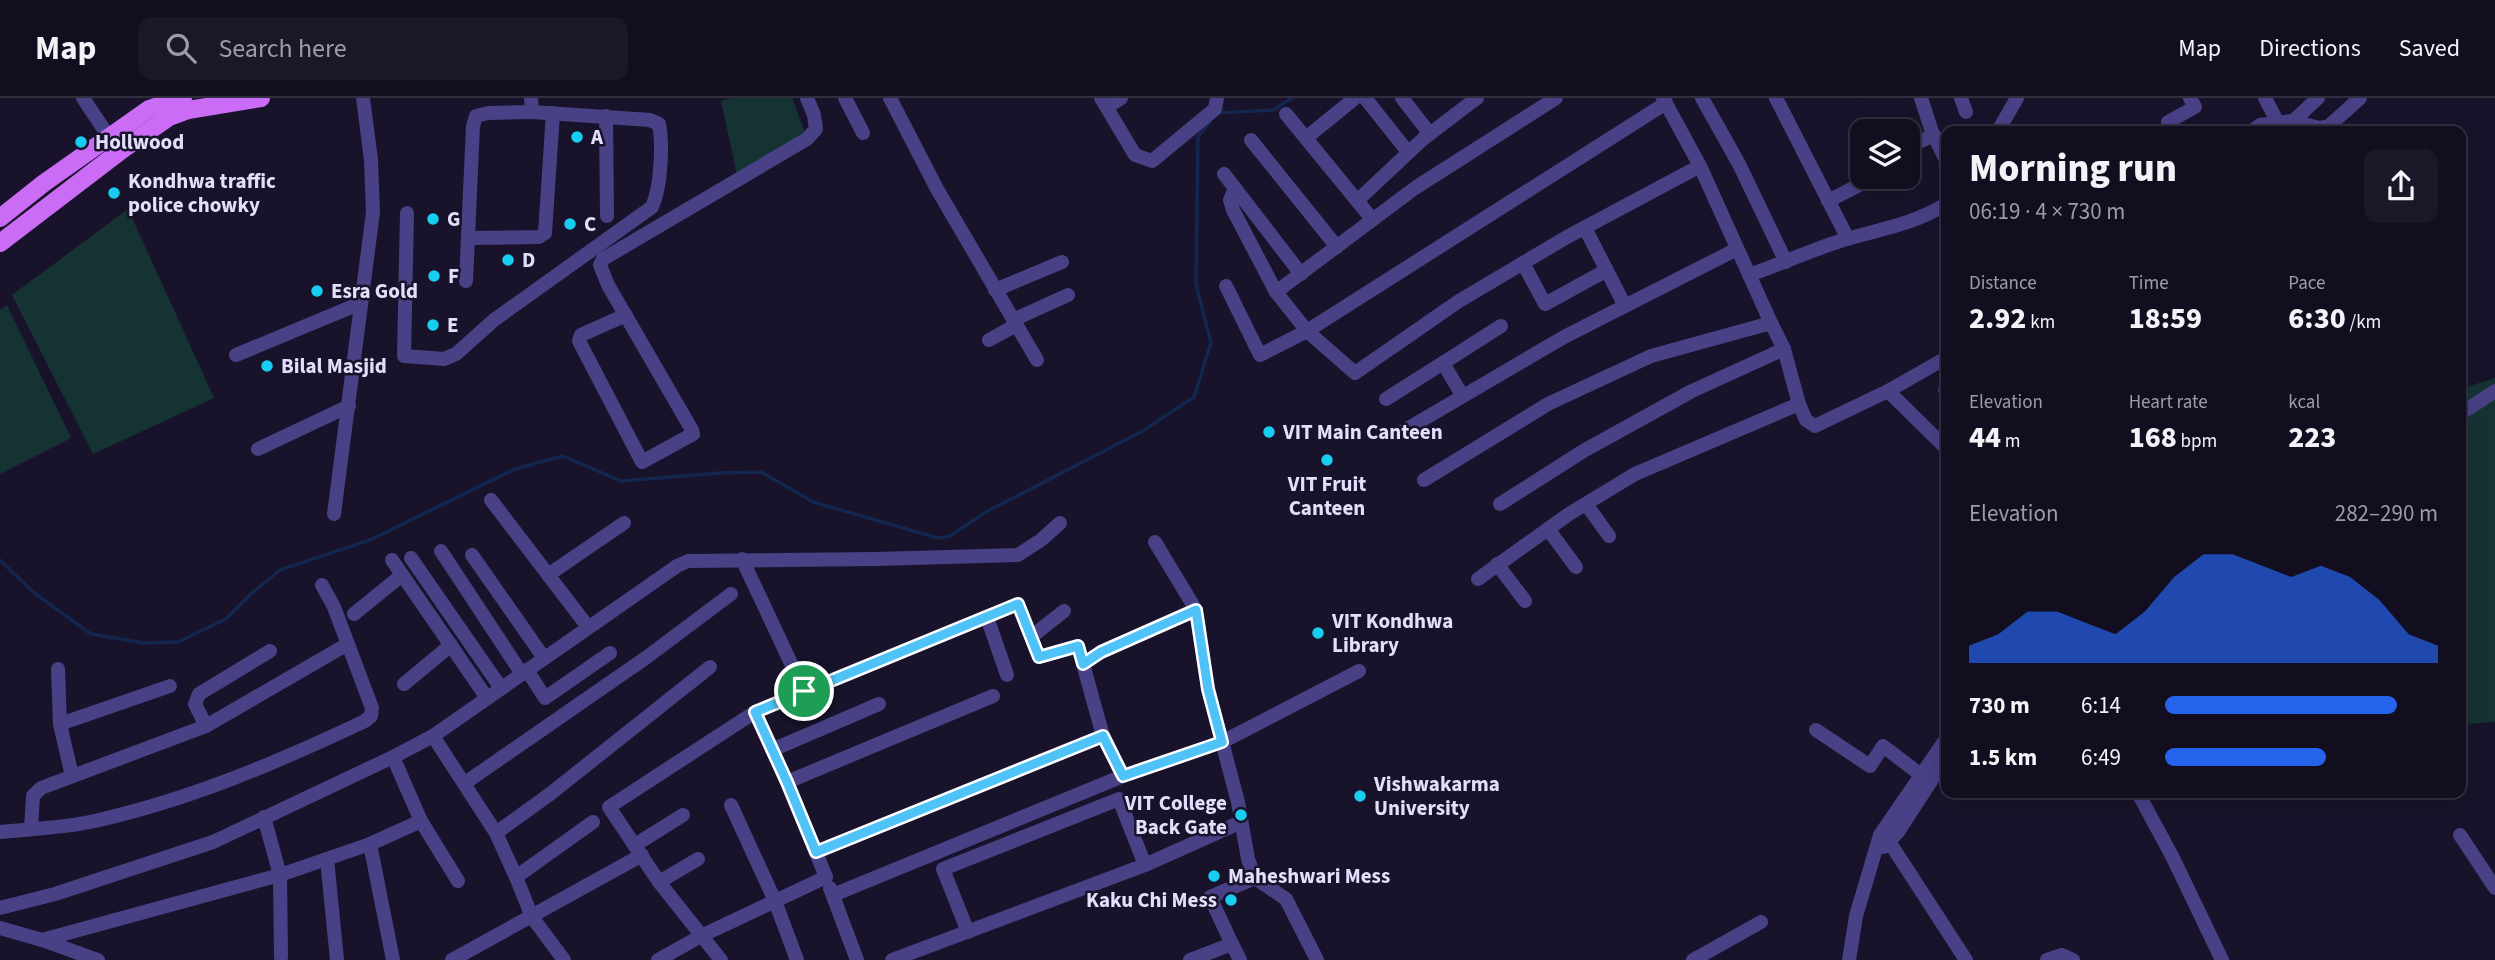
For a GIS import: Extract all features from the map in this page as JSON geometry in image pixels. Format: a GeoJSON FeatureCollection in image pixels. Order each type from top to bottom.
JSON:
{"type":"FeatureCollection","features":[{"type":"Feature","properties":{"kind":"main road"},"geometry":{"type":"LineString","coordinates":[[0,243],[114,144],[149,109],[183,98]]}},
{"type":"Feature","properties":{"kind":"main road"},"geometry":{"type":"LineString","coordinates":[[0,218],[44,183],[169,117],[188,110],[261,98]]}},
{"type":"Feature","properties":{"kind":"street"},"geometry":{"type":"LineString","coordinates":[[83,98],[114,144]]}},
{"type":"Feature","properties":{"kind":"street"},"geometry":{"type":"LineString","coordinates":[[334,514],[373,212],[371,160],[363,98]]}},
{"type":"Feature","properties":{"kind":"street"},"geometry":{"type":"LineString","coordinates":[[625,315],[581,335],[579,341],[642,462],[693,434],[625,315],[601,273],[600,265],[603,259],[807,138],[816,129],[807,98]]}},
{"type":"Feature","properties":{"kind":"street"},"geometry":{"type":"LineString","coordinates":[[845,98],[863,133]]}},
{"type":"Feature","properties":{"kind":"street"},"geometry":{"type":"LineString","coordinates":[[890,98],[937,189],[1037,360]]}},
{"type":"Feature","properties":{"kind":"street"},"geometry":{"type":"LineString","coordinates":[[1121,98],[1104,103],[1135,155],[1152,162],[1214,109],[1217,98]]}},
{"type":"Feature","properties":{"kind":"street"},"geometry":{"type":"LineString","coordinates":[[1306,138],[1355,98]]}},
{"type":"Feature","properties":{"kind":"street"},"geometry":{"type":"LineString","coordinates":[[1365,98],[1408,152]]}},
{"type":"Feature","properties":{"kind":"street"},"geometry":{"type":"LineString","coordinates":[[1402,98],[1430,134]]}},
{"type":"Feature","properties":{"kind":"street"},"geometry":{"type":"LineString","coordinates":[[1448,98],[1458,111]]}},
{"type":"Feature","properties":{"kind":"street"},"geometry":{"type":"LineString","coordinates":[[1358,200],[1408,152],[1477,98]]}},
{"type":"Feature","properties":{"kind":"street"},"geometry":{"type":"LineString","coordinates":[[1276,292],[1426,180],[1556,98]]}},
{"type":"Feature","properties":{"kind":"street"},"geometry":{"type":"LineString","coordinates":[[1702,98],[1739,164],[1786,262]]}},
{"type":"Feature","properties":{"kind":"street"},"geometry":{"type":"LineString","coordinates":[[1776,98],[1848,239]]}},
{"type":"Feature","properties":{"kind":"street"},"geometry":{"type":"LineString","coordinates":[[1921,98],[1941,150]]}},
{"type":"Feature","properties":{"kind":"street"},"geometry":{"type":"LineString","coordinates":[[1961,98],[1966,112]]}},
{"type":"Feature","properties":{"kind":"street"},"geometry":{"type":"LineString","coordinates":[[2001,126],[2017,98]]}},
{"type":"Feature","properties":{"kind":"street"},"geometry":{"type":"LineString","coordinates":[[2170,126],[2168,122],[2194,107],[2190,98]]}},
{"type":"Feature","properties":{"kind":"street"},"geometry":{"type":"LineString","coordinates":[[2265,98],[2285,125]]}},
{"type":"Feature","properties":{"kind":"street"},"geometry":{"type":"LineString","coordinates":[[2259,126],[2285,125],[2318,98]]}},
{"type":"Feature","properties":{"kind":"street"},"geometry":{"type":"LineString","coordinates":[[2329,126],[2360,98]]}},
{"type":"Feature","properties":{"kind":"street"},"geometry":{"type":"LineString","coordinates":[[1226,286],[1260,355],[1307,331],[1665,100],[1700,166],[1784,349],[1799,404],[1809,423],[1819,425],[1941,361]]}},
{"type":"Feature","properties":{"kind":"street"},"geometry":{"type":"LineString","coordinates":[[407,213],[404,356],[444,359],[456,354],[494,320],[652,207],[657,195],[661,134],[659,124],[650,120],[553,113],[532,105],[476,116],[473,126],[466,281]]}},
{"type":"Feature","properties":{"kind":"street"},"geometry":{"type":"LineString","coordinates":[[468,238],[539,237],[545,233],[553,113]]}},
{"type":"Feature","properties":{"kind":"street"},"geometry":{"type":"LineString","coordinates":[[1286,114],[1372,219]]}},
{"type":"Feature","properties":{"kind":"street"},"geometry":{"type":"LineString","coordinates":[[606,116],[607,216]]}},
{"type":"Feature","properties":{"kind":"street"},"geometry":{"type":"LineString","coordinates":[[1920,141],[1934,135]]}},
{"type":"Feature","properties":{"kind":"street"},"geometry":{"type":"LineString","coordinates":[[1251,140],[1337,247]]}},
{"type":"Feature","properties":{"kind":"street"},"geometry":{"type":"LineString","coordinates":[[1235,188],[1230,200],[1233,210],[1276,292],[1307,331],[1355,373],[1459,301],[1522,263],[1700,166]]}},
{"type":"Feature","properties":{"kind":"street"},"geometry":{"type":"LineString","coordinates":[[1224,174],[1301,274]]}},
{"type":"Feature","properties":{"kind":"street"},"geometry":{"type":"LineString","coordinates":[[1828,201],[1851,189]]}},
{"type":"Feature","properties":{"kind":"street"},"geometry":{"type":"LineString","coordinates":[[1749,275],[1848,239],[1898,227],[1941,207]]}},
{"type":"Feature","properties":{"kind":"street"},"geometry":{"type":"LineString","coordinates":[[1585,228],[1625,306]]}},
{"type":"Feature","properties":{"kind":"street"},"geometry":{"type":"LineString","coordinates":[[1400,433],[1462,395],[1625,306],[1737,249]]}},
{"type":"Feature","properties":{"kind":"street"},"geometry":{"type":"LineString","coordinates":[[995,290],[1062,262]]}},
{"type":"Feature","properties":{"kind":"street"},"geometry":{"type":"LineString","coordinates":[[1522,263],[1545,304],[1607,270]]}},
{"type":"Feature","properties":{"kind":"street"},"geometry":{"type":"LineString","coordinates":[[989,340],[1014,322],[1068,295]]}},
{"type":"Feature","properties":{"kind":"street"},"geometry":{"type":"LineString","coordinates":[[236,355],[360,303]]}},
{"type":"Feature","properties":{"kind":"street"},"geometry":{"type":"LineString","coordinates":[[1424,480],[1548,404],[1651,356],[1771,323]]}},
{"type":"Feature","properties":{"kind":"street"},"geometry":{"type":"LineString","coordinates":[[1386,399],[1501,326]]}},
{"type":"Feature","properties":{"kind":"street"},"geometry":{"type":"LineString","coordinates":[[1500,504],[1586,450],[1680,398],[1784,349]]}},
{"type":"Feature","properties":{"kind":"street"},"geometry":{"type":"LineString","coordinates":[[1443,363],[1462,395]]}},
{"type":"Feature","properties":{"kind":"street"},"geometry":{"type":"LineString","coordinates":[[1888,391],[1941,442]]}},
{"type":"Feature","properties":{"kind":"street"},"geometry":{"type":"LineString","coordinates":[[2466,410],[2495,391]]}},
{"type":"Feature","properties":{"kind":"street"},"geometry":{"type":"LineString","coordinates":[[1478,579],[1548,529],[1635,474],[1799,404]]}},
{"type":"Feature","properties":{"kind":"street"},"geometry":{"type":"LineString","coordinates":[[258,449],[349,406]]}},
{"type":"Feature","properties":{"kind":"street"},"geometry":{"type":"LineString","coordinates":[[491,500],[589,627]]}},
{"type":"Feature","properties":{"kind":"street"},"geometry":{"type":"LineString","coordinates":[[1586,504],[1609,536]]}},
{"type":"Feature","properties":{"kind":"street"},"geometry":{"type":"LineString","coordinates":[[548,575],[624,523]]}},
{"type":"Feature","properties":{"kind":"street"},"geometry":{"type":"LineString","coordinates":[[0,908],[55,894],[213,842],[393,757],[433,736],[682,563],[696,560],[1018,555],[1060,523]]}},
{"type":"Feature","properties":{"kind":"street"},"geometry":{"type":"LineString","coordinates":[[1548,529],[1576,568]]}},
{"type":"Feature","properties":{"kind":"street"},"geometry":{"type":"LineString","coordinates":[[1155,542],[1196,610],[1208,689],[1238,802],[1248,859],[1255,878],[1286,899],[1317,960]]}},
{"type":"Feature","properties":{"kind":"street"},"geometry":{"type":"LineString","coordinates":[[441,551],[524,672],[545,698],[610,653]]}},
{"type":"Feature","properties":{"kind":"street"},"geometry":{"type":"LineString","coordinates":[[472,555],[544,658]]}},
{"type":"Feature","properties":{"kind":"street"},"geometry":{"type":"LineString","coordinates":[[411,558],[501,688]]}},
{"type":"Feature","properties":{"kind":"street"},"geometry":{"type":"LineString","coordinates":[[742,559],[804,691]]}},
{"type":"Feature","properties":{"kind":"street"},"geometry":{"type":"LineString","coordinates":[[392,560],[487,698]]}},
{"type":"Feature","properties":{"kind":"street"},"geometry":{"type":"LineString","coordinates":[[1497,564],[1525,601]]}},
{"type":"Feature","properties":{"kind":"street"},"geometry":{"type":"LineString","coordinates":[[354,614],[402,575]]}},
{"type":"Feature","properties":{"kind":"street"},"geometry":{"type":"LineString","coordinates":[[0,832],[89,822],[160,803],[227,782],[286,759],[365,721],[371,716],[372,708],[346,645],[334,607],[322,585]]}},
{"type":"Feature","properties":{"kind":"street"},"geometry":{"type":"LineString","coordinates":[[465,783],[647,657],[731,594]]}},
{"type":"Feature","properties":{"kind":"street"},"geometry":{"type":"LineString","coordinates":[[721,960],[659,882],[609,807],[755,712],[1018,604],[1039,657],[1078,646],[1103,736],[1123,776]]}},
{"type":"Feature","properties":{"kind":"street"},"geometry":{"type":"LineString","coordinates":[[1083,664],[1101,652],[1196,610]]}},
{"type":"Feature","properties":{"kind":"street"},"geometry":{"type":"LineString","coordinates":[[1031,637],[1064,611]]}},
{"type":"Feature","properties":{"kind":"street"},"geometry":{"type":"LineString","coordinates":[[987,617],[1007,675]]}},
{"type":"Feature","properties":{"kind":"street"},"geometry":{"type":"LineString","coordinates":[[31,829],[33,796],[41,789],[206,726],[346,645]]}},
{"type":"Feature","properties":{"kind":"street"},"geometry":{"type":"LineString","coordinates":[[404,684],[451,645]]}},
{"type":"Feature","properties":{"kind":"street"},"geometry":{"type":"LineString","coordinates":[[206,726],[195,704],[199,694],[270,651]]}},
{"type":"Feature","properties":{"kind":"street"},"geometry":{"type":"LineString","coordinates":[[496,832],[550,794],[710,667]]}},
{"type":"Feature","properties":{"kind":"street"},"geometry":{"type":"LineString","coordinates":[[58,669],[60,724],[72,776]]}},
{"type":"Feature","properties":{"kind":"street"},"geometry":{"type":"LineString","coordinates":[[833,895],[1123,776],[1222,742],[1359,671]]}},
{"type":"Feature","properties":{"kind":"street"},"geometry":{"type":"LineString","coordinates":[[60,724],[170,686]]}},
{"type":"Feature","properties":{"kind":"street"},"geometry":{"type":"LineString","coordinates":[[787,782],[993,696]]}},
{"type":"Feature","properties":{"kind":"street"},"geometry":{"type":"LineString","coordinates":[[772,750],[879,704]]}},
{"type":"Feature","properties":{"kind":"street"},"geometry":{"type":"LineString","coordinates":[[755,712],[816,852],[857,960]]}},
{"type":"Feature","properties":{"kind":"street"},"geometry":{"type":"LineString","coordinates":[[1816,730],[1870,766],[1883,746],[1921,775]]}},
{"type":"Feature","properties":{"kind":"street"},"geometry":{"type":"LineString","coordinates":[[433,736],[496,832],[532,917],[564,960]]}},
{"type":"Feature","properties":{"kind":"street"},"geometry":{"type":"LineString","coordinates":[[816,852],[1103,736]]}},
{"type":"Feature","properties":{"kind":"street"},"geometry":{"type":"LineString","coordinates":[[1885,839],[1941,745]]}},
{"type":"Feature","properties":{"kind":"street"},"geometry":{"type":"LineString","coordinates":[[393,757],[421,821],[457,881]]}},
{"type":"Feature","properties":{"kind":"street"},"geometry":{"type":"LineString","coordinates":[[1849,960],[1856,916],[1875,854],[1941,765]]}},
{"type":"Feature","properties":{"kind":"street"},"geometry":{"type":"LineString","coordinates":[[2141,798],[2222,960]]}},
{"type":"Feature","properties":{"kind":"street"},"geometry":{"type":"LineString","coordinates":[[968,932],[943,869],[1119,799],[1145,865]]}},
{"type":"Feature","properties":{"kind":"street"},"geometry":{"type":"LineString","coordinates":[[731,805],[775,901],[797,960]]}},
{"type":"Feature","properties":{"kind":"street"},"geometry":{"type":"LineString","coordinates":[[452,960],[532,917],[638,850],[683,815]]}},
{"type":"Feature","properties":{"kind":"street"},"geometry":{"type":"LineString","coordinates":[[264,817],[280,875],[281,957]]}},
{"type":"Feature","properties":{"kind":"street"},"geometry":{"type":"LineString","coordinates":[[43,940],[280,875],[370,844],[421,821]]}},
{"type":"Feature","properties":{"kind":"street"},"geometry":{"type":"LineString","coordinates":[[516,877],[593,822]]}},
{"type":"Feature","properties":{"kind":"street"},"geometry":{"type":"LineString","coordinates":[[892,960],[1145,865],[1241,822]]}},
{"type":"Feature","properties":{"kind":"street"},"geometry":{"type":"LineString","coordinates":[[2460,835],[2495,888]]}},
{"type":"Feature","properties":{"kind":"street"},"geometry":{"type":"LineString","coordinates":[[1885,839],[1966,960]]}},
{"type":"Feature","properties":{"kind":"street"},"geometry":{"type":"LineString","coordinates":[[370,844],[393,960]]}},
{"type":"Feature","properties":{"kind":"street"},"geometry":{"type":"LineString","coordinates":[[327,859],[337,960]]}},
{"type":"Feature","properties":{"kind":"street"},"geometry":{"type":"LineString","coordinates":[[659,882],[698,859]]}},
{"type":"Feature","properties":{"kind":"street"},"geometry":{"type":"LineString","coordinates":[[658,960],[701,936],[825,877]]}},
{"type":"Feature","properties":{"kind":"street"},"geometry":{"type":"LineString","coordinates":[[1240,960],[1210,897],[1255,878]]}},
{"type":"Feature","properties":{"kind":"street"},"geometry":{"type":"LineString","coordinates":[[1693,960],[1761,922]]}},
{"type":"Feature","properties":{"kind":"street"},"geometry":{"type":"LineString","coordinates":[[0,928],[98,960]]}},
{"type":"Feature","properties":{"kind":"street"},"geometry":{"type":"LineString","coordinates":[[1190,960],[1232,944]]}},
{"type":"Feature","properties":{"kind":"street"},"geometry":{"type":"LineString","coordinates":[[2047,960],[2062,955],[2073,960]]}},
{"type":"Feature","properties":{"kind":"green space"},"geometry":{"type":"Polygon","coordinates":[[[730,98],[792,98],[806,135],[737,175],[721,101],[730,98]]]}},
{"type":"Feature","properties":{"kind":"green space"},"geometry":{"type":"Polygon","coordinates":[[[128,209],[214,398],[93,454],[12,295],[128,209]]]}},
{"type":"Feature","properties":{"kind":"green space"},"geometry":{"type":"Polygon","coordinates":[[[7,305],[71,438],[0,474],[0,310],[7,305]]]}},
{"type":"Feature","properties":{"kind":"green space"},"geometry":{"type":"Polygon","coordinates":[[[2495,378],[2495,722],[2466,724],[2466,387],[2495,378]]]}},
{"type":"Feature","properties":{"kind":"waterway"},"geometry":{"type":"LineString","coordinates":[[1218,113],[1273,110],[1292,98]]}},
{"type":"Feature","properties":{"kind":"waterway"},"geometry":{"type":"LineString","coordinates":[[0,560],[33,592],[91,634],[144,643],[178,642],[226,619],[280,570],[370,540],[515,469],[563,456],[621,481],[761,472],[813,502],[938,538],[950,536],[984,513],[1141,432],[1194,397],[1211,343],[1196,284],[1198,136],[1210,122]]}},
{"type":"Feature","properties":{"kind":"place","name":"A"},"geometry":{"type":"Point","coordinates":[577,137]}},
{"type":"Feature","properties":{"kind":"place","name":"Hollwood"},"geometry":{"type":"Point","coordinates":[81,142]}},
{"type":"Feature","properties":{"kind":"place","name":"Kondhwa traffic police chowky"},"geometry":{"type":"Point","coordinates":[114,193]}},
{"type":"Feature","properties":{"kind":"place","name":"G"},"geometry":{"type":"Point","coordinates":[433,219]}},
{"type":"Feature","properties":{"kind":"place","name":"C"},"geometry":{"type":"Point","coordinates":[570,224]}},
{"type":"Feature","properties":{"kind":"place","name":"D"},"geometry":{"type":"Point","coordinates":[508,260]}},
{"type":"Feature","properties":{"kind":"place","name":"F"},"geometry":{"type":"Point","coordinates":[434,276]}},
{"type":"Feature","properties":{"kind":"place","name":"Esra Gold"},"geometry":{"type":"Point","coordinates":[317,291]}},
{"type":"Feature","properties":{"kind":"place","name":"E"},"geometry":{"type":"Point","coordinates":[433,325]}},
{"type":"Feature","properties":{"kind":"place","name":"Bilal Masjid"},"geometry":{"type":"Point","coordinates":[267,366]}},
{"type":"Feature","properties":{"kind":"place","name":"VIT Main Canteen"},"geometry":{"type":"Point","coordinates":[1269,432]}},
{"type":"Feature","properties":{"kind":"place","name":"VIT Fruit Canteen"},"geometry":{"type":"Point","coordinates":[1327,460]}},
{"type":"Feature","properties":{"kind":"place","name":"VIT Kondhwa Library"},"geometry":{"type":"Point","coordinates":[1318,633]}},
{"type":"Feature","properties":{"kind":"place","name":"Vishwakarma University"},"geometry":{"type":"Point","coordinates":[1360,796]}},
{"type":"Feature","properties":{"kind":"place","name":"VIT College Back Gate"},"geometry":{"type":"Point","coordinates":[1241,815]}},
{"type":"Feature","properties":{"kind":"place","name":"Maheshwari Mess"},"geometry":{"type":"Point","coordinates":[1214,876]}},
{"type":"Feature","properties":{"kind":"place","name":"Kaku Chi Mess"},"geometry":{"type":"Point","coordinates":[1231,900]}},
{"type":"Feature","properties":{"kind":"route"},"geometry":{"type":"LineString","coordinates":[[1018,604],[1039,657],[1078,646],[1083,664],[1101,652],[1196,610],[1208,689],[1222,742],[1123,776],[1103,736],[816,852],[755,712],[804,691],[1018,604]]}}]}
